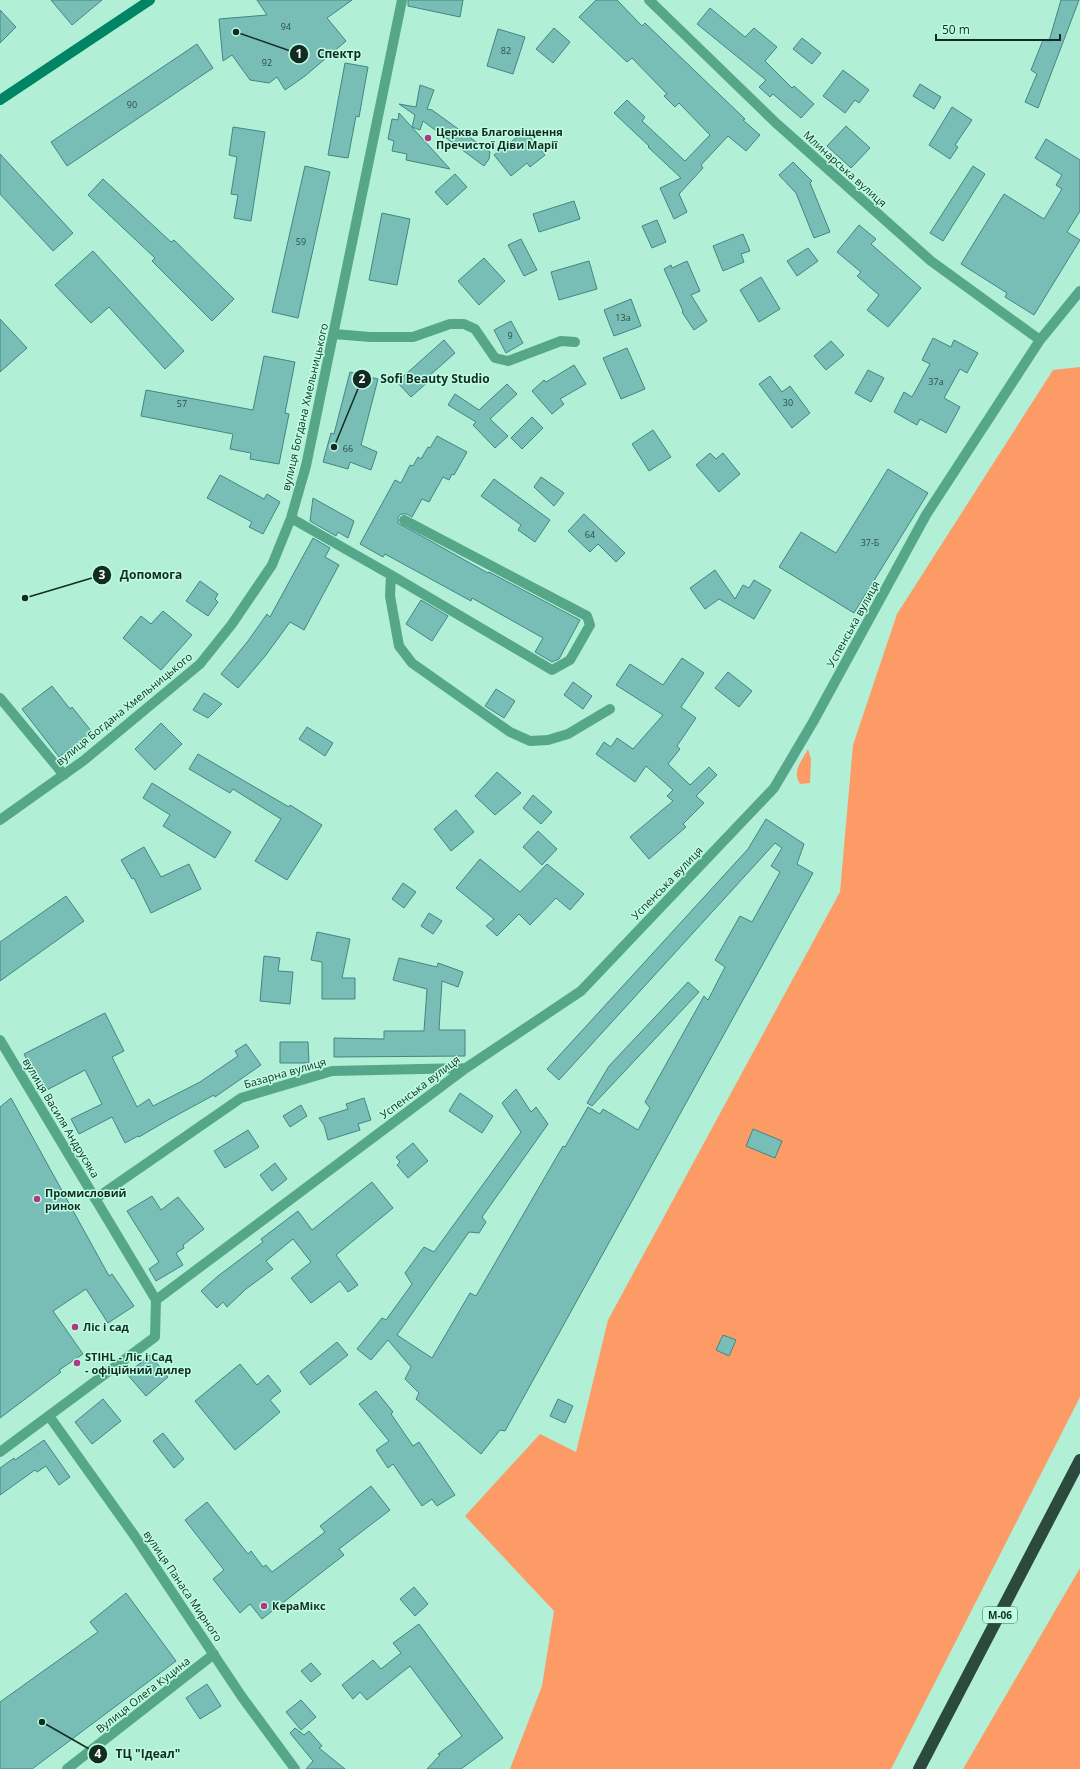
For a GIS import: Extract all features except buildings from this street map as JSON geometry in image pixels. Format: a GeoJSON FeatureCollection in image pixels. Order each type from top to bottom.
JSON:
{"type":"FeatureCollection","features":[{"type":"Feature","properties":{"kind":"highway","name":"М-06"},"geometry":{"type":"LineString","coordinates":[[919,1769],[1080,1460]]}},
{"type":"Feature","properties":{"kind":"main road"},"geometry":{"type":"LineString","coordinates":[[0,100],[150,0]]}},
{"type":"Feature","properties":{"kind":"street","name":"вулиця Богдана Хмельницького"},"geometry":{"type":"LineString","coordinates":[[0,820],[64,775],[200,664],[232,624],[272,565],[291,518],[306,466],[402,0]]}},
{"type":"Feature","properties":{"kind":"street","name":"Млинарська вулиця"},"geometry":{"type":"LineString","coordinates":[[649,0],[776,123],[932,261],[1040,340]]}},
{"type":"Feature","properties":{"kind":"street","name":"Успенська вулиця"},"geometry":{"type":"LineString","coordinates":[[156,1300],[466,1068],[581,992],[774,788],[813,722],[926,515],[1040,340],[1080,291]]}},
{"type":"Feature","properties":{"kind":"street"},"geometry":{"type":"LineString","coordinates":[[334,334],[370,337],[413,337],[450,324],[464,324],[475,329],[495,358],[508,361],[561,341],[575,342]]}},
{"type":"Feature","properties":{"kind":"street"},"geometry":{"type":"LineString","coordinates":[[291,518],[552,670],[570,660],[590,625],[587,616],[404,520]]}},
{"type":"Feature","properties":{"kind":"street"},"geometry":{"type":"LineString","coordinates":[[391,575],[390,596],[399,646],[412,663],[510,732],[530,741],[548,740],[568,734],[610,709]]}},
{"type":"Feature","properties":{"kind":"street"},"geometry":{"type":"LineString","coordinates":[[0,698],[64,775]]}},
{"type":"Feature","properties":{"kind":"street","name":"вулиця Василя Андрусяка"},"geometry":{"type":"LineString","coordinates":[[0,1040],[156,1300]]}},
{"type":"Feature","properties":{"kind":"street","name":"Базарна вулиця"},"geometry":{"type":"LineString","coordinates":[[95,1198],[241,1098],[332,1071],[466,1068]]}},
{"type":"Feature","properties":{"kind":"street"},"geometry":{"type":"LineString","coordinates":[[0,1452],[155,1337],[156,1300]]}},
{"type":"Feature","properties":{"kind":"street","name":"вулиця Панаса Мирного"},"geometry":{"type":"LineString","coordinates":[[49,1416],[134,1535],[214,1654],[295,1769]]}},
{"type":"Feature","properties":{"kind":"street","name":"Вулиця Олега Куцина"},"geometry":{"type":"LineString","coordinates":[[67,1769],[214,1654]]}},
{"type":"Feature","properties":{"kind":"shaded area"},"geometry":{"type":"Polygon","coordinates":[[[1080,367],[1080,1397],[891,1769],[510,1769],[542,1686],[554,1611],[465,1516],[540,1434],[576,1452],[608,1320],[840,892],[853,745],[897,614],[1053,370],[1080,367]]]}},
{"type":"Feature","properties":{"kind":"shaded area"},"geometry":{"type":"Polygon","coordinates":[[[808,749],[811,759],[810,783],[800,784],[797,775],[798,766],[808,749]]]}},
{"type":"Feature","properties":{"kind":"shaded area"},"geometry":{"type":"Polygon","coordinates":[[[1080,1568],[1080,1769],[963,1769],[1080,1568]]]}},
{"type":"Feature","properties":{"kind":"place","name":"Спектр"},"geometry":{"type":"Point","coordinates":[236,32]}},
{"type":"Feature","properties":{"kind":"place","name":"Церква Благовіщення Пречистої Діви Марії"},"geometry":{"type":"Point","coordinates":[428,138]}},
{"type":"Feature","properties":{"kind":"place","name":"Sofi Beauty Studio"},"geometry":{"type":"Point","coordinates":[334,447]}},
{"type":"Feature","properties":{"kind":"place","name":"Допомога"},"geometry":{"type":"Point","coordinates":[25,598]}},
{"type":"Feature","properties":{"kind":"place","name":"Промисловий ринок"},"geometry":{"type":"Point","coordinates":[37,1199]}},
{"type":"Feature","properties":{"kind":"place","name":"Ліс і сад"},"geometry":{"type":"Point","coordinates":[75,1327]}},
{"type":"Feature","properties":{"kind":"place","name":"STIHL - Ліс і Сад - офіційний дилер"},"geometry":{"type":"Point","coordinates":[77,1363]}},
{"type":"Feature","properties":{"kind":"place","name":"КераМікс"},"geometry":{"type":"Point","coordinates":[264,1606]}},
{"type":"Feature","properties":{"kind":"place","name":"ТЦ \"Ідеал\""},"geometry":{"type":"Point","coordinates":[42,1722]}}]}
